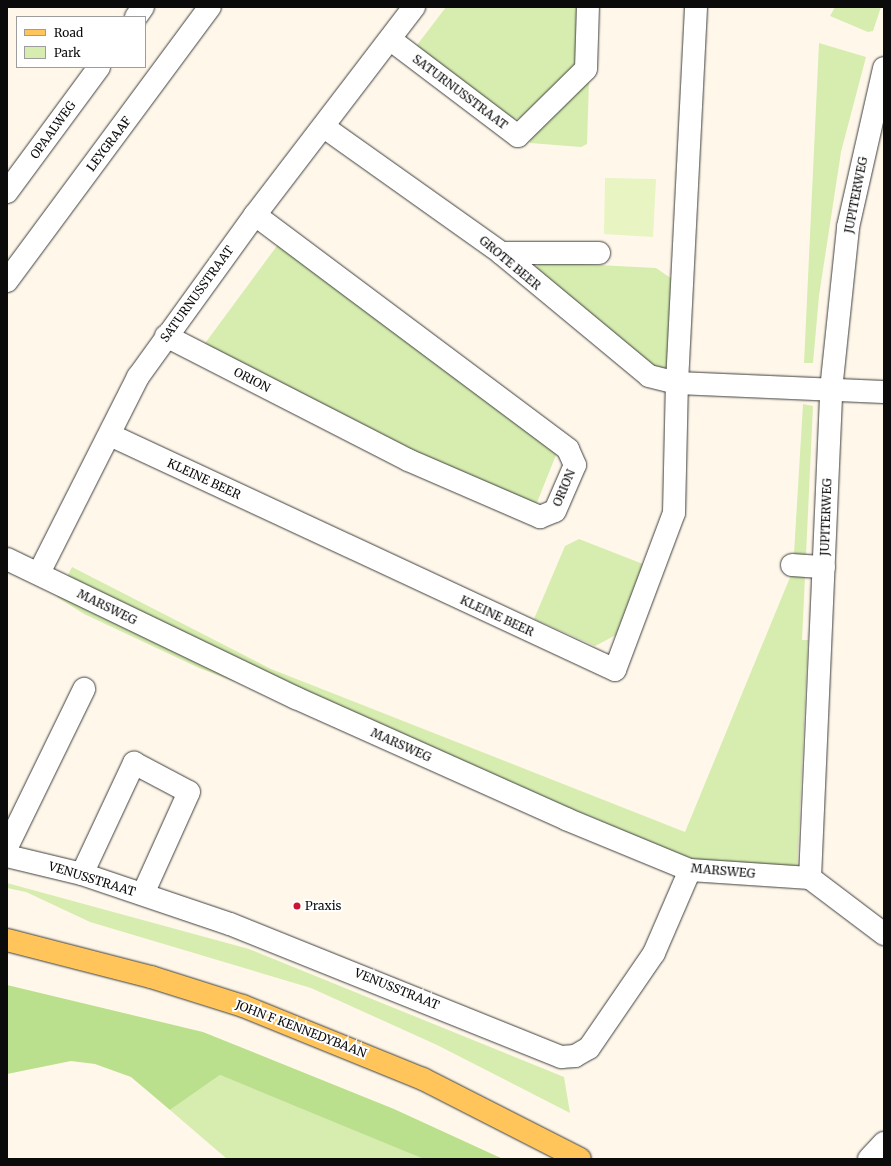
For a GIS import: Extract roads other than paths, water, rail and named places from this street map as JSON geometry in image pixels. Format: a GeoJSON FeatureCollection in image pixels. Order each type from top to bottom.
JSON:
{"type":"FeatureCollection","features":[{"type":"Feature","properties":{"kind":"main road","name":"JOHN F KENNEDYBAAN"},"geometry":{"type":"LineString","coordinates":[[7,940],[151,976],[243,1006],[423,1078],[580,1159]]}},
{"type":"Feature","properties":{"kind":"street"},"geometry":{"type":"LineString","coordinates":[[137,16],[143,7]]}},
{"type":"Feature","properties":{"kind":"street","name":"LEYGRAAF"},"geometry":{"type":"LineString","coordinates":[[7,281],[210,7]]}},
{"type":"Feature","properties":{"kind":"street","name":"SATURNUSSTRAAT"},"geometry":{"type":"LineString","coordinates":[[40,573],[138,377],[166,336],[255,216],[391,40],[414,7]]}},
{"type":"Feature","properties":{"kind":"street","name":"SATURNUSSTRAAT"},"geometry":{"type":"LineString","coordinates":[[391,40],[518,136],[586,68],[588,7]]}},
{"type":"Feature","properties":{"kind":"street"},"geometry":{"type":"LineString","coordinates":[[677,384],[696,7]]}},
{"type":"Feature","properties":{"kind":"street","name":"OPAALWEG"},"geometry":{"type":"LineString","coordinates":[[7,192],[98,68]]}},
{"type":"Feature","properties":{"kind":"street","name":"JUPITERWEG"},"geometry":{"type":"LineString","coordinates":[[810,878],[831,390],[848,227],[884,68]]}},
{"type":"Feature","properties":{"kind":"street","name":"GROTE BEER"},"geometry":{"type":"LineString","coordinates":[[324,127],[501,253],[650,376],[677,384],[884,392]]}},
{"type":"Feature","properties":{"kind":"street","name":"ORION"},"geometry":{"type":"LineString","coordinates":[[166,336],[408,460],[540,517],[555,511],[575,465],[568,449],[255,216]]}},
{"type":"Feature","properties":{"kind":"street"},"geometry":{"type":"LineString","coordinates":[[501,253],[599,253]]}},
{"type":"Feature","properties":{"kind":"street","name":"KLEINE BEER"},"geometry":{"type":"LineString","coordinates":[[110,435],[615,670],[674,513],[677,384]]}},
{"type":"Feature","properties":{"kind":"street","name":"MARSWEG"},"geometry":{"type":"LineString","coordinates":[[7,559],[40,573],[296,698],[566,820],[690,870],[810,878]]}},
{"type":"Feature","properties":{"kind":"street"},"geometry":{"type":"LineString","coordinates":[[792,565],[824,567]]}},
{"type":"Feature","properties":{"kind":"street"},"geometry":{"type":"LineString","coordinates":[[7,847],[84,689]]}},
{"type":"Feature","properties":{"kind":"street"},"geometry":{"type":"LineString","coordinates":[[82,874],[134,763],[189,792],[143,894]]}},
{"type":"Feature","properties":{"kind":"street","name":"VENUSSTRAAT"},"geometry":{"type":"LineString","coordinates":[[7,856],[82,874],[143,894],[359,973],[561,1057],[575,1056],[589,1048],[654,953],[690,870]]}},
{"type":"Feature","properties":{"kind":"street"},"geometry":{"type":"LineString","coordinates":[[810,878],[884,934]]}},
{"type":"Feature","properties":{"kind":"street"},"geometry":{"type":"LineString","coordinates":[[869,1159],[884,1143]]}},
{"type":"Feature","properties":{"kind":"place","name":"Praxis"},"geometry":{"type":"Point","coordinates":[297,906]}}]}
